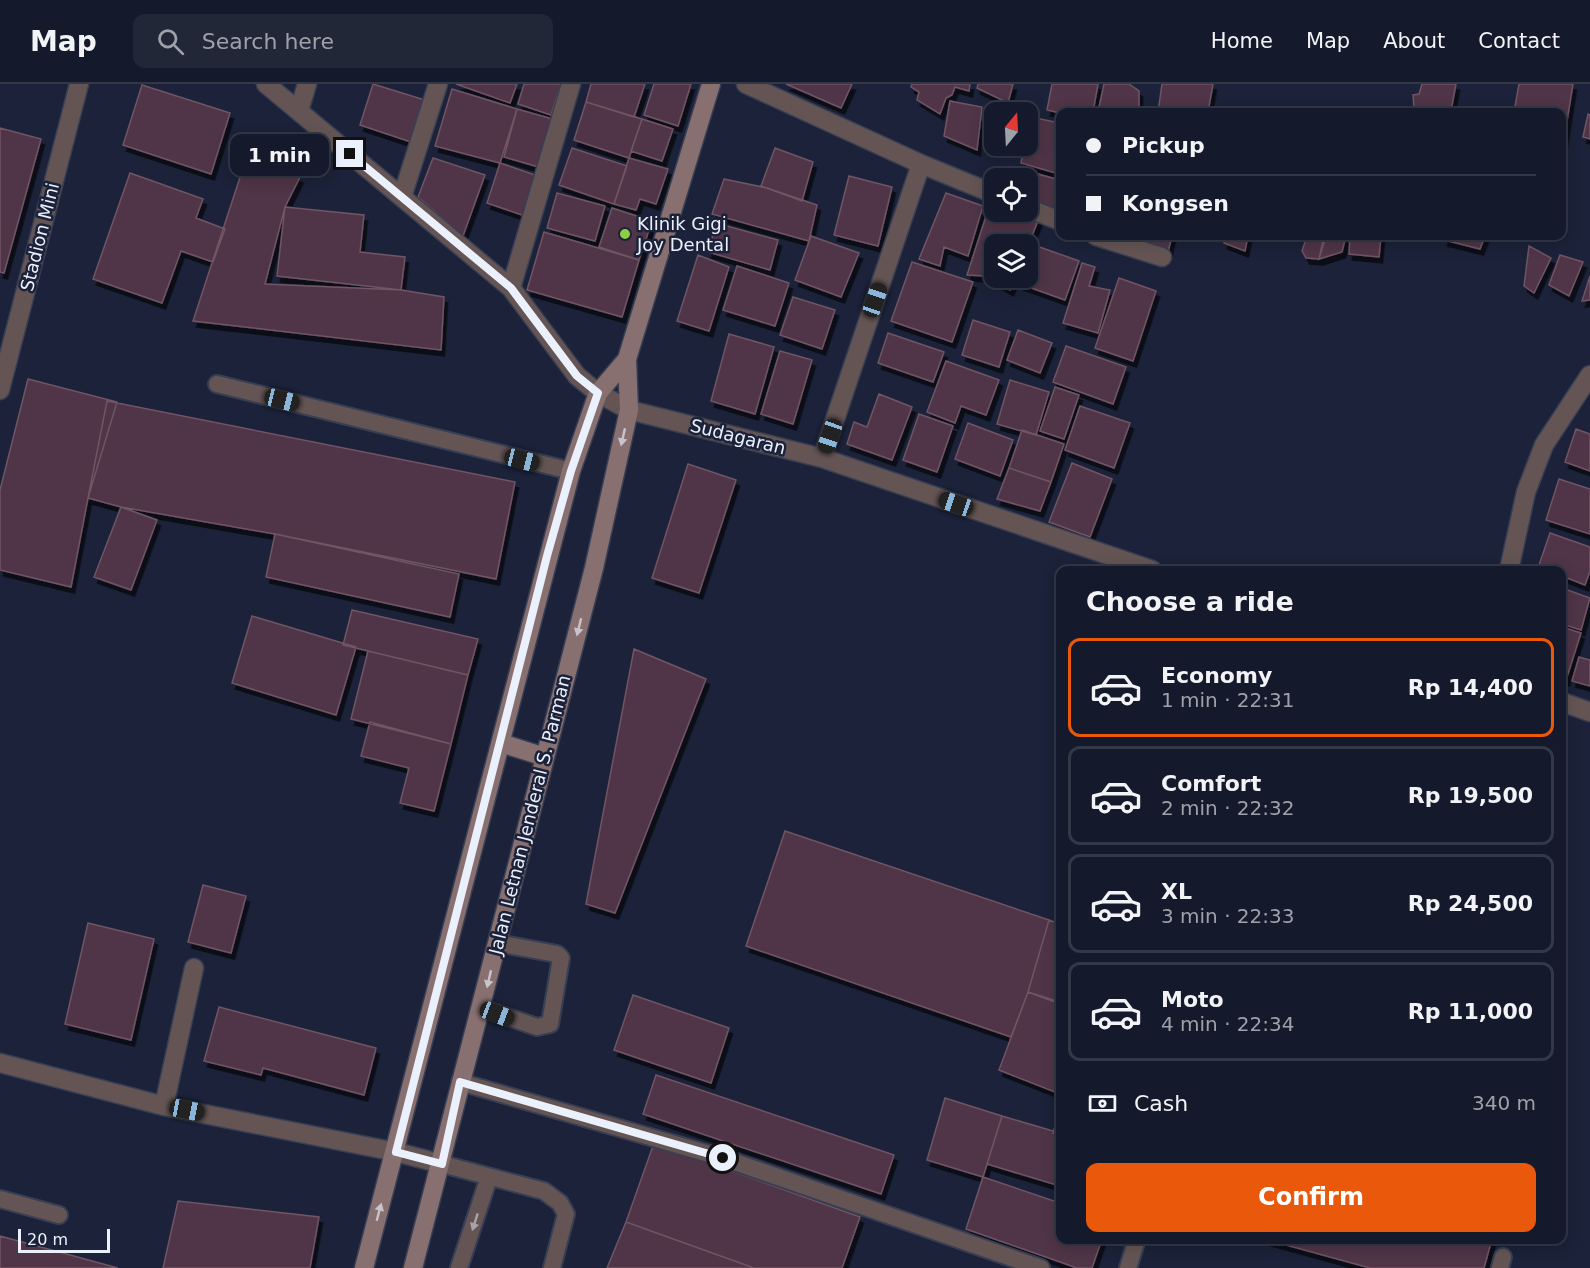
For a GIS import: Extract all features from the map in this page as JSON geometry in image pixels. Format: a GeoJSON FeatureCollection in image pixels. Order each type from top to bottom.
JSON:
{"type":"FeatureCollection","features":[{"type":"Feature","properties":{"kind":"street","name":"Stadion Mini"},"geometry":{"type":"LineString","coordinates":[[0,390],[79,84]]}},
{"type":"Feature","properties":{"kind":"street","name":"Sudagaran"},"geometry":{"type":"LineString","coordinates":[[266,84],[511,288],[577,376],[598,393],[629,410],[822,458],[1140,566]]}},
{"type":"Feature","properties":{"kind":"street"},"geometry":{"type":"LineString","coordinates":[[298,111],[307,84]]}},
{"type":"Feature","properties":{"kind":"street"},"geometry":{"type":"LineString","coordinates":[[402,197],[438,84]]}},
{"type":"Feature","properties":{"kind":"street"},"geometry":{"type":"LineString","coordinates":[[511,288],[571,84]]}},
{"type":"Feature","properties":{"kind":"street","name":"Jalan Letnan Jenderal S. Parman"},"geometry":{"type":"LineString","coordinates":[[413,1268],[442,1164],[460,1082],[482,1008],[594,568],[629,410],[627,359],[711,84]]}},
{"type":"Feature","properties":{"kind":"street"},"geometry":{"type":"LineString","coordinates":[[746,84],[921,164],[984,190]]}},
{"type":"Feature","properties":{"kind":"street"},"geometry":{"type":"LineString","coordinates":[[822,458],[921,164]]}},
{"type":"Feature","properties":{"kind":"street"},"geometry":{"type":"LineString","coordinates":[[1038,212],[1056,219]]}},
{"type":"Feature","properties":{"kind":"street"},"geometry":{"type":"LineString","coordinates":[[1109,240],[1162,257]]}},
{"type":"Feature","properties":{"kind":"street","name":"Jalan Letnan Jenderal S. Parman"},"geometry":{"type":"LineString","coordinates":[[364,1268],[396,1152],[571,471],[598,393],[627,359]]}},
{"type":"Feature","properties":{"kind":"street"},"geometry":{"type":"LineString","coordinates":[[1510,566],[1526,492],[1544,445],[1590,375]]}},
{"type":"Feature","properties":{"kind":"street"},"geometry":{"type":"LineString","coordinates":[[1566,703],[1590,712]]}},
{"type":"Feature","properties":{"kind":"street"},"geometry":{"type":"LineString","coordinates":[[501,743],[545,757]]}},
{"type":"Feature","properties":{"kind":"street"},"geometry":{"type":"LineString","coordinates":[[164,1106],[194,969]]}},
{"type":"Feature","properties":{"kind":"street"},"geometry":{"type":"LineString","coordinates":[[0,1063],[164,1106],[396,1152],[442,1164]]}},
{"type":"Feature","properties":{"kind":"lane"},"geometry":{"type":"LineString","coordinates":[[217,384],[571,471]]}},
{"type":"Feature","properties":{"kind":"lane"},"geometry":{"type":"LineString","coordinates":[[482,1008],[537,1027],[550,1024],[561,958],[557,954],[497,942]]}},
{"type":"Feature","properties":{"kind":"lane"},"geometry":{"type":"LineString","coordinates":[[460,1082],[723,1158],[1041,1268]]}},
{"type":"Feature","properties":{"kind":"lane"},"geometry":{"type":"LineString","coordinates":[[442,1164],[544,1191],[560,1203],[566,1214],[552,1268]]}},
{"type":"Feature","properties":{"kind":"lane"},"geometry":{"type":"LineString","coordinates":[[459,1268],[489,1177]]}},
{"type":"Feature","properties":{"kind":"lane"},"geometry":{"type":"LineString","coordinates":[[0,1199],[59,1215]]}},
{"type":"Feature","properties":{"kind":"lane"},"geometry":{"type":"LineString","coordinates":[[1128,1268],[1135,1244]]}},
{"type":"Feature","properties":{"kind":"building"},"geometry":{"type":"Polygon","coordinates":[[[373,84],[428,101],[414,143],[360,125],[373,84]]]}},
{"type":"Feature","properties":{"kind":"building"},"geometry":{"type":"Polygon","coordinates":[[[456,84],[517,84],[510,103],[456,84]]]}},
{"type":"Feature","properties":{"kind":"building"},"geometry":{"type":"Polygon","coordinates":[[[524,84],[561,84],[551,115],[518,104],[524,84]]]}},
{"type":"Feature","properties":{"kind":"building"},"geometry":{"type":"Polygon","coordinates":[[[591,84],[645,84],[634,117],[586,102],[591,84]]]}},
{"type":"Feature","properties":{"kind":"building"},"geometry":{"type":"Polygon","coordinates":[[[654,84],[691,84],[678,126],[644,115],[654,84]]]}},
{"type":"Feature","properties":{"kind":"building"},"geometry":{"type":"Polygon","coordinates":[[[786,84],[852,84],[841,108],[786,84]]]}},
{"type":"Feature","properties":{"kind":"building"},"geometry":{"type":"Polygon","coordinates":[[[912,84],[970,84],[969,91],[955,87],[952,95],[946,98],[940,114],[917,100],[919,92],[911,87],[912,84]]]}},
{"type":"Feature","properties":{"kind":"building"},"geometry":{"type":"Polygon","coordinates":[[[978,84],[1013,84],[1008,102],[977,88],[978,84]]]}},
{"type":"Feature","properties":{"kind":"building"},"geometry":{"type":"Polygon","coordinates":[[[1052,84],[1098,84],[1094,108],[1056,108],[1056,112],[1047,110],[1052,84]]]}},
{"type":"Feature","properties":{"kind":"building"},"geometry":{"type":"Polygon","coordinates":[[[1104,84],[1129,84],[1139,91],[1139,108],[1099,108],[1104,84]]]}},
{"type":"Feature","properties":{"kind":"building"},"geometry":{"type":"Polygon","coordinates":[[[1162,84],[1213,84],[1209,108],[1159,108],[1162,84]]]}},
{"type":"Feature","properties":{"kind":"building"},"geometry":{"type":"Polygon","coordinates":[[[1422,84],[1456,84],[1452,108],[1414,108],[1413,95],[1419,94],[1422,84]]]}},
{"type":"Feature","properties":{"kind":"building"},"geometry":{"type":"Polygon","coordinates":[[[1519,84],[1573,84],[1566,127],[1566,108],[1515,108],[1519,84]]]}},
{"type":"Feature","properties":{"kind":"building"},"geometry":{"type":"Polygon","coordinates":[[[142,85],[230,113],[211,174],[123,145],[142,85]]]}},
{"type":"Feature","properties":{"kind":"building"},"geometry":{"type":"Polygon","coordinates":[[[452,89],[517,109],[500,163],[435,146],[452,89]]]}},
{"type":"Feature","properties":{"kind":"building"},"geometry":{"type":"Polygon","coordinates":[[[950,101],[982,107],[977,150],[944,136],[950,101]]]}},
{"type":"Feature","properties":{"kind":"building"},"geometry":{"type":"Polygon","coordinates":[[[586,102],[642,119],[629,158],[574,140],[586,102]]]}},
{"type":"Feature","properties":{"kind":"building"},"geometry":{"type":"Polygon","coordinates":[[[517,109],[556,120],[542,168],[504,157],[517,109]]]}},
{"type":"Feature","properties":{"kind":"building"},"geometry":{"type":"Polygon","coordinates":[[[1588,114],[1590,115],[1590,139],[1583,137],[1588,114]]]}},
{"type":"Feature","properties":{"kind":"building"},"geometry":{"type":"Polygon","coordinates":[[[1038,118],[1056,122],[1056,173],[1021,163],[1022,156],[1038,156],[1038,118]]]}},
{"type":"Feature","properties":{"kind":"building"},"geometry":{"type":"Polygon","coordinates":[[[642,119],[673,129],[662,161],[631,151],[642,119]]]}},
{"type":"Feature","properties":{"kind":"building"},"geometry":{"type":"Polygon","coordinates":[[[0,128],[41,139],[4,273],[0,272],[0,128]]]}},
{"type":"Feature","properties":{"kind":"building"},"geometry":{"type":"Polygon","coordinates":[[[572,148],[627,166],[614,204],[559,185],[572,148]]]}},
{"type":"Feature","properties":{"kind":"building"},"geometry":{"type":"Polygon","coordinates":[[[775,148],[813,162],[802,201],[761,186],[775,148]]]}},
{"type":"Feature","properties":{"kind":"building"},"geometry":{"type":"Polygon","coordinates":[[[433,158],[485,175],[463,236],[418,197],[433,158]]]}},
{"type":"Feature","properties":{"kind":"building"},"geometry":{"type":"Polygon","coordinates":[[[629,158],[668,169],[656,204],[640,199],[636,210],[614,204],[629,158]]]}},
{"type":"Feature","properties":{"kind":"building"},"geometry":{"type":"Polygon","coordinates":[[[245,162],[300,177],[285,207],[265,284],[401,290],[444,297],[441,350],[193,321],[245,162]]]}},
{"type":"Feature","properties":{"kind":"building"},"geometry":{"type":"Polygon","coordinates":[[[500,163],[541,177],[528,217],[487,203],[500,163]]]}},
{"type":"Feature","properties":{"kind":"building"},"geometry":{"type":"Polygon","coordinates":[[[130,173],[203,199],[196,218],[225,229],[213,262],[181,251],[162,303],[93,279],[130,173]]]}},
{"type":"Feature","properties":{"kind":"building"},"geometry":{"type":"Polygon","coordinates":[[[1038,174],[1056,179],[1056,209],[1038,204],[1038,174]]]}},
{"type":"Feature","properties":{"kind":"building"},"geometry":{"type":"Polygon","coordinates":[[[849,176],[892,187],[878,246],[834,235],[849,176]]]}},
{"type":"Feature","properties":{"kind":"building"},"geometry":{"type":"Polygon","coordinates":[[[724,179],[767,188],[817,205],[809,241],[712,214],[724,179]]]}},
{"type":"Feature","properties":{"kind":"building"},"geometry":{"type":"Polygon","coordinates":[[[557,193],[605,206],[595,241],[547,228],[557,193]]]}},
{"type":"Feature","properties":{"kind":"building"},"geometry":{"type":"Polygon","coordinates":[[[946,193],[983,206],[968,256],[944,247],[940,266],[919,259],[946,193]]]}},
{"type":"Feature","properties":{"kind":"building"},"geometry":{"type":"Polygon","coordinates":[[[285,207],[364,215],[360,252],[405,257],[401,290],[277,276],[285,207]]]}},
{"type":"Feature","properties":{"kind":"building","name":"Klinik Gigi Joy Dental"},"geometry":{"type":"Polygon","coordinates":[[[612,208],[652,221],[639,260],[599,247],[612,208]]]}},
{"type":"Feature","properties":{"kind":"building"},"geometry":{"type":"Polygon","coordinates":[[[984,222],[1037,222],[1033,234],[984,234],[984,276],[967,275],[984,222]]]}},
{"type":"Feature","properties":{"kind":"building"},"geometry":{"type":"Polygon","coordinates":[[[716,223],[778,240],[770,270],[708,252],[716,223]]]}},
{"type":"Feature","properties":{"kind":"building"},"geometry":{"type":"Polygon","coordinates":[[[544,232],[639,260],[622,317],[527,290],[544,232]]]}},
{"type":"Feature","properties":{"kind":"building"},"geometry":{"type":"Polygon","coordinates":[[[811,236],[859,253],[841,297],[795,280],[811,236]]]}},
{"type":"Feature","properties":{"kind":"building"},"geometry":{"type":"Polygon","coordinates":[[[1136,240],[1171,240],[1168,252],[1135,243],[1136,240]]]}},
{"type":"Feature","properties":{"kind":"building"},"geometry":{"type":"Polygon","coordinates":[[[1224,240],[1247,240],[1245,251],[1224,243],[1224,240]]]}},
{"type":"Feature","properties":{"kind":"building"},"geometry":{"type":"Polygon","coordinates":[[[1306,240],[1323,240],[1319,259],[1306,258],[1302,251],[1306,240]]]}},
{"type":"Feature","properties":{"kind":"building"},"geometry":{"type":"Polygon","coordinates":[[[1325,240],[1345,240],[1342,252],[1319,259],[1325,240]]]}},
{"type":"Feature","properties":{"kind":"building"},"geometry":{"type":"Polygon","coordinates":[[[1350,240],[1381,240],[1379,257],[1349,254],[1350,240]]]}},
{"type":"Feature","properties":{"kind":"building"},"geometry":{"type":"Polygon","coordinates":[[[1444,240],[1483,240],[1480,249],[1444,240]]]}},
{"type":"Feature","properties":{"kind":"building"},"geometry":{"type":"Polygon","coordinates":[[[1038,246],[1079,261],[1065,300],[1031,288],[1038,288],[1038,246]]]}},
{"type":"Feature","properties":{"kind":"building"},"geometry":{"type":"Polygon","coordinates":[[[1529,246],[1551,258],[1534,293],[1524,286],[1529,246]]]}},
{"type":"Feature","properties":{"kind":"building"},"geometry":{"type":"Polygon","coordinates":[[[698,255],[729,267],[709,331],[677,321],[698,255]]]}},
{"type":"Feature","properties":{"kind":"building"},"geometry":{"type":"Polygon","coordinates":[[[1560,255],[1583,262],[1569,296],[1549,285],[1560,255]]]}},
{"type":"Feature","properties":{"kind":"building"},"geometry":{"type":"Polygon","coordinates":[[[912,262],[973,282],[952,342],[891,321],[912,262]]]}},
{"type":"Feature","properties":{"kind":"building"},"geometry":{"type":"Polygon","coordinates":[[[1082,263],[1095,267],[1089,286],[1110,290],[1098,333],[1063,323],[1082,263]]]}},
{"type":"Feature","properties":{"kind":"building"},"geometry":{"type":"Polygon","coordinates":[[[737,266],[789,283],[775,326],[723,310],[737,266]]]}},
{"type":"Feature","properties":{"kind":"building"},"geometry":{"type":"Polygon","coordinates":[[[1590,276],[1590,300],[1582,301],[1590,276]]]}},
{"type":"Feature","properties":{"kind":"building"},"geometry":{"type":"Polygon","coordinates":[[[1119,278],[1156,291],[1133,361],[1095,348],[1119,278]]]}},
{"type":"Feature","properties":{"kind":"building"},"geometry":{"type":"Polygon","coordinates":[[[793,297],[835,310],[822,349],[780,335],[793,297]]]}},
{"type":"Feature","properties":{"kind":"building"},"geometry":{"type":"Polygon","coordinates":[[[973,320],[1010,332],[999,367],[962,355],[973,320]]]}},
{"type":"Feature","properties":{"kind":"building"},"geometry":{"type":"Polygon","coordinates":[[[1018,330],[1052,343],[1040,373],[1007,360],[1018,330]]]}},
{"type":"Feature","properties":{"kind":"building"},"geometry":{"type":"Polygon","coordinates":[[[888,333],[944,352],[933,382],[878,363],[888,333]]]}},
{"type":"Feature","properties":{"kind":"building"},"geometry":{"type":"Polygon","coordinates":[[[729,334],[774,347],[755,414],[711,401],[729,334]]]}},
{"type":"Feature","properties":{"kind":"building"},"geometry":{"type":"Polygon","coordinates":[[[1066,346],[1126,367],[1113,404],[1053,382],[1066,346]]]}},
{"type":"Feature","properties":{"kind":"building"},"geometry":{"type":"Polygon","coordinates":[[[780,351],[812,360],[793,424],[761,414],[780,351]]]}},
{"type":"Feature","properties":{"kind":"building"},"geometry":{"type":"Polygon","coordinates":[[[946,361],[999,380],[986,415],[961,406],[955,423],[927,412],[946,361]]]}},
{"type":"Feature","properties":{"kind":"building"},"geometry":{"type":"Polygon","coordinates":[[[28,379],[117,402],[88,498],[71,587],[0,570],[0,490],[28,379]]]}},
{"type":"Feature","properties":{"kind":"building"},"geometry":{"type":"Polygon","coordinates":[[[1010,380],[1049,392],[1036,435],[997,424],[1010,380]]]}},
{"type":"Feature","properties":{"kind":"building"},"geometry":{"type":"Polygon","coordinates":[[[1055,387],[1079,395],[1064,439],[1040,431],[1055,387]]]}},
{"type":"Feature","properties":{"kind":"building"},"geometry":{"type":"Polygon","coordinates":[[[879,394],[912,407],[892,460],[847,444],[854,422],[867,427],[879,394]]]}},
{"type":"Feature","properties":{"kind":"building"},"geometry":{"type":"Polygon","coordinates":[[[107,401],[515,482],[496,579],[275,534],[121,507],[88,498],[107,401]]]}},
{"type":"Feature","properties":{"kind":"building"},"geometry":{"type":"Polygon","coordinates":[[[1080,406],[1130,423],[1114,468],[1065,450],[1080,406]]]}},
{"type":"Feature","properties":{"kind":"building"},"geometry":{"type":"Polygon","coordinates":[[[919,414],[953,426],[937,472],[903,460],[919,414]]]}},
{"type":"Feature","properties":{"kind":"building"},"geometry":{"type":"Polygon","coordinates":[[[968,423],[1013,440],[1000,476],[955,459],[968,423]]]}},
{"type":"Feature","properties":{"kind":"building"},"geometry":{"type":"Polygon","coordinates":[[[1576,429],[1590,434],[1590,471],[1565,462],[1576,429]]]}},
{"type":"Feature","properties":{"kind":"building"},"geometry":{"type":"Polygon","coordinates":[[[1022,430],[1064,444],[1051,482],[1009,468],[1022,430]]]}},
{"type":"Feature","properties":{"kind":"building"},"geometry":{"type":"Polygon","coordinates":[[[1072,463],[1112,479],[1090,537],[1049,522],[1072,463]]]}},
{"type":"Feature","properties":{"kind":"building"},"geometry":{"type":"Polygon","coordinates":[[[688,464],[736,480],[699,593],[652,578],[688,464]]]}},
{"type":"Feature","properties":{"kind":"building"},"geometry":{"type":"Polygon","coordinates":[[[1009,468],[1051,482],[1040,511],[997,499],[1009,468]]]}},
{"type":"Feature","properties":{"kind":"building"},"geometry":{"type":"Polygon","coordinates":[[[1559,479],[1590,489],[1590,534],[1546,520],[1559,479]]]}},
{"type":"Feature","properties":{"kind":"building"},"geometry":{"type":"Polygon","coordinates":[[[121,507],[157,520],[131,590],[94,577],[121,507]]]}},
{"type":"Feature","properties":{"kind":"building"},"geometry":{"type":"Polygon","coordinates":[[[1550,533],[1590,547],[1590,571],[1585,585],[1566,578],[1566,566],[1539,566],[1550,533]]]}},
{"type":"Feature","properties":{"kind":"building"},"geometry":{"type":"Polygon","coordinates":[[[275,534],[459,574],[450,617],[266,577],[275,534]]]}},
{"type":"Feature","properties":{"kind":"building"},"geometry":{"type":"Polygon","coordinates":[[[1566,589],[1590,598],[1581,630],[1566,625],[1566,589]]]}},
{"type":"Feature","properties":{"kind":"building"},"geometry":{"type":"Polygon","coordinates":[[[352,610],[478,639],[468,675],[343,645],[352,610]]]}},
{"type":"Feature","properties":{"kind":"building"},"geometry":{"type":"Polygon","coordinates":[[[252,616],[356,647],[336,715],[232,683],[252,616]]]}},
{"type":"Feature","properties":{"kind":"building"},"geometry":{"type":"Polygon","coordinates":[[[1566,628],[1581,633],[1566,680],[1566,628]]]}},
{"type":"Feature","properties":{"kind":"building"},"geometry":{"type":"Polygon","coordinates":[[[634,649],[706,679],[615,913],[586,904],[634,649]]]}},
{"type":"Feature","properties":{"kind":"building"},"geometry":{"type":"Polygon","coordinates":[[[368,651],[468,675],[451,744],[351,719],[368,651]]]}},
{"type":"Feature","properties":{"kind":"building"},"geometry":{"type":"Polygon","coordinates":[[[1579,657],[1590,660],[1590,686],[1572,681],[1579,657]]]}},
{"type":"Feature","properties":{"kind":"building"},"geometry":{"type":"Polygon","coordinates":[[[370,722],[451,744],[434,811],[400,803],[409,768],[361,756],[370,722]]]}},
{"type":"Feature","properties":{"kind":"building"},"geometry":{"type":"Polygon","coordinates":[[[785,831],[1049,920],[1028,992],[1011,1037],[746,946],[785,831]]]}},
{"type":"Feature","properties":{"kind":"building"},"geometry":{"type":"Polygon","coordinates":[[[203,885],[246,896],[231,953],[188,942],[203,885]]]}},
{"type":"Feature","properties":{"kind":"building"},"geometry":{"type":"Polygon","coordinates":[[[1049,920],[1056,923],[1056,1001],[1028,992],[1049,920]]]}},
{"type":"Feature","properties":{"kind":"building"},"geometry":{"type":"Polygon","coordinates":[[[88,923],[154,939],[131,1040],[65,1024],[88,923]]]}},
{"type":"Feature","properties":{"kind":"building"},"geometry":{"type":"Polygon","coordinates":[[[1028,992],[1056,1002],[1056,1092],[999,1070],[1028,992]]]}},
{"type":"Feature","properties":{"kind":"building"},"geometry":{"type":"Polygon","coordinates":[[[633,995],[729,1028],[711,1083],[614,1050],[633,995]]]}},
{"type":"Feature","properties":{"kind":"building"},"geometry":{"type":"Polygon","coordinates":[[[219,1007],[376,1048],[364,1095],[263,1068],[261,1075],[204,1061],[219,1007]]]}},
{"type":"Feature","properties":{"kind":"building"},"geometry":{"type":"Polygon","coordinates":[[[656,1075],[894,1155],[881,1194],[643,1114],[656,1075]]]}},
{"type":"Feature","properties":{"kind":"building"},"geometry":{"type":"Polygon","coordinates":[[[945,1098],[1002,1116],[983,1177],[927,1160],[945,1098]]]}},
{"type":"Feature","properties":{"kind":"building"},"geometry":{"type":"Polygon","coordinates":[[[1002,1116],[1056,1132],[1056,1185],[987,1164],[1002,1116]]]}},
{"type":"Feature","properties":{"kind":"building"},"geometry":{"type":"Polygon","coordinates":[[[654,1143],[860,1217],[842,1268],[754,1268],[626,1222],[654,1143]]]}},
{"type":"Feature","properties":{"kind":"building"},"geometry":{"type":"Polygon","coordinates":[[[983,1177],[1056,1202],[1056,1244],[1100,1244],[1092,1268],[1077,1268],[966,1229],[983,1177]]]}},
{"type":"Feature","properties":{"kind":"building"},"geometry":{"type":"Polygon","coordinates":[[[178,1201],[319,1217],[310,1268],[163,1268],[178,1201]]]}},
{"type":"Feature","properties":{"kind":"building"},"geometry":{"type":"Polygon","coordinates":[[[626,1222],[754,1268],[607,1268],[626,1222]]]}},
{"type":"Feature","properties":{"kind":"building"},"geometry":{"type":"Polygon","coordinates":[[[0,1236],[118,1268],[0,1268],[0,1236]]]}},
{"type":"Feature","properties":{"kind":"building"},"geometry":{"type":"Polygon","coordinates":[[[1282,1244],[1491,1244],[1484,1268],[1370,1268],[1282,1244]]]}},
{"type":"Feature","properties":{"kind":"place","name":"Klinik Gigi Joy Dental"},"geometry":{"type":"Point","coordinates":[625,234]}},
{"type":"Feature","properties":{"kind":"route"},"geometry":{"type":"LineString","coordinates":[[350,154],[511,288],[564,355],[577,376],[598,393],[571,471],[547,556],[396,1152],[442,1164],[460,1082],[723,1158]]}}]}
